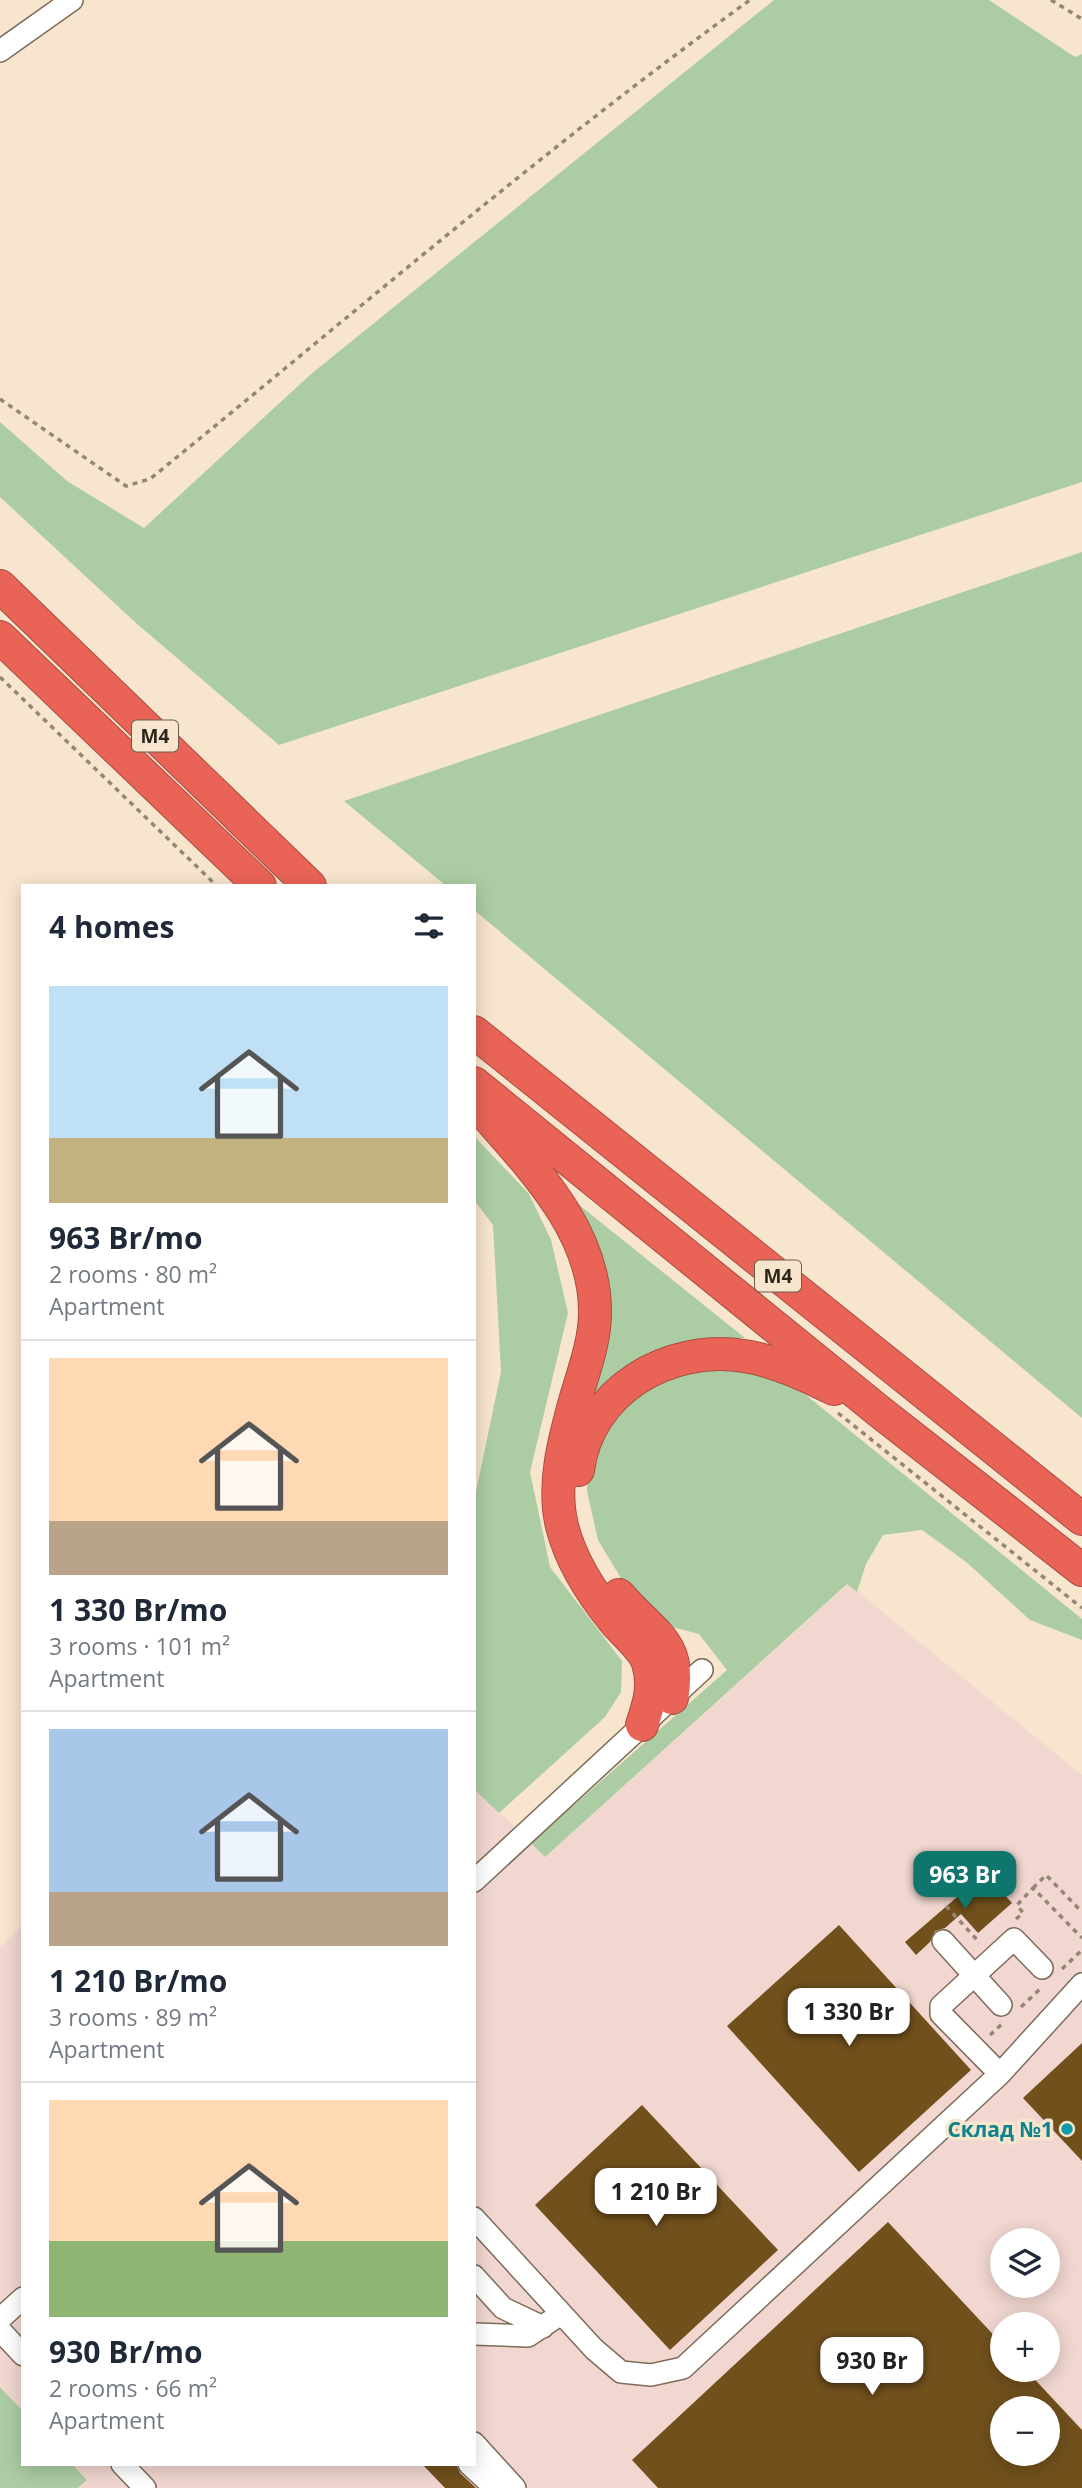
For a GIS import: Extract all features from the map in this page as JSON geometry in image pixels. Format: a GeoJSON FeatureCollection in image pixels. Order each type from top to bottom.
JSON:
{"type":"FeatureCollection","features":[{"type":"Feature","properties":{"kind":"highway","name":"М4"},"geometry":{"type":"LineString","coordinates":[[0,586],[308,884]]}},
{"type":"Feature","properties":{"kind":"highway","name":"М4"},"geometry":{"type":"LineString","coordinates":[[0,637],[258,884]]}},
{"type":"Feature","properties":{"kind":"highway","name":"М4"},"geometry":{"type":"LineString","coordinates":[[476,1034],[1082,1519]]}},
{"type":"Feature","properties":{"kind":"highway","name":"М4"},"geometry":{"type":"LineString","coordinates":[[476,1085],[880,1412],[1082,1570]]}},
{"type":"Feature","properties":{"kind":"highway"},"geometry":{"type":"LineString","coordinates":[[476,1103],[561,1206],[581,1245],[593,1284],[595,1315],[589,1353],[560,1465],[561,1523],[570,1553],[584,1579],[648,1661],[652,1692],[642,1725]]}},
{"type":"Feature","properties":{"kind":"highway"},"geometry":{"type":"LineString","coordinates":[[672,1698],[677,1674],[672,1651],[608,1582],[579,1516],[576,1486],[580,1451],[595,1420],[614,1396],[638,1376],[671,1360],[705,1354],[743,1356],[785,1366],[880,1412]]}},
{"type":"Feature","properties":{"kind":"street"},"geometry":{"type":"LineString","coordinates":[[0,51],[72,0]]}},
{"type":"Feature","properties":{"kind":"street"},"geometry":{"type":"LineString","coordinates":[[476,1879],[702,1670]]}},
{"type":"Feature","properties":{"kind":"street"},"geometry":{"type":"LineString","coordinates":[[1000,2074],[941,2014],[941,2006],[1014,1939],[1042,1968]]}},
{"type":"Feature","properties":{"kind":"street"},"geometry":{"type":"LineString","coordinates":[[943,1941],[1001,2005]]}},
{"type":"Feature","properties":{"kind":"street"},"geometry":{"type":"LineString","coordinates":[[476,2220],[594,2349],[621,2372],[651,2375],[683,2368],[1000,2074],[1082,1984]]}},
{"type":"Feature","properties":{"kind":"street"},"geometry":{"type":"LineString","coordinates":[[476,2278],[503,2308],[543,2327]]}},
{"type":"Feature","properties":{"kind":"street"},"geometry":{"type":"LineString","coordinates":[[0,2319],[21,2300]]}},
{"type":"Feature","properties":{"kind":"street"},"geometry":{"type":"LineString","coordinates":[[476,2334],[528,2336],[561,2314]]}},
{"type":"Feature","properties":{"kind":"street"},"geometry":{"type":"LineString","coordinates":[[0,2330],[21,2353]]}},
{"type":"Feature","properties":{"kind":"street"},"geometry":{"type":"LineString","coordinates":[[476,2445],[515,2488]]}},
{"type":"Feature","properties":{"kind":"street"},"geometry":{"type":"LineString","coordinates":[[124,2466],[145,2488]]}},
{"type":"Feature","properties":{"kind":"street"},"geometry":{"type":"LineString","coordinates":[[471,2466],[495,2488]]}},
{"type":"Feature","properties":{"kind":"path"},"geometry":{"type":"LineString","coordinates":[[0,398],[126,486],[150,479],[337,328],[460,223],[641,78],[750,0]]}},
{"type":"Feature","properties":{"kind":"path"},"geometry":{"type":"LineString","coordinates":[[1051,0],[1082,19]]}},
{"type":"Feature","properties":{"kind":"path"},"geometry":{"type":"LineString","coordinates":[[0,677],[215,884]]}},
{"type":"Feature","properties":{"kind":"path"},"geometry":{"type":"LineString","coordinates":[[1013,1922],[1023,1913],[1017,1905],[1046,1875],[1082,1912]]}},
{"type":"Feature","properties":{"kind":"path"},"geometry":{"type":"LineString","coordinates":[[1033,1888],[1082,1938]]}},
{"type":"Feature","properties":{"kind":"shaded area"},"geometry":{"type":"Polygon","coordinates":[[[848,1584],[1082,1775],[1082,2488],[78,2488],[87,2480],[74,2466],[476,2466],[476,1791],[546,1856],[848,1584]]]}},
{"type":"Feature","properties":{"kind":"shaded area"},"geometry":{"type":"Polygon","coordinates":[[[21,1926],[21,2409],[0,2387],[0,1947],[21,1926]]]}},
{"type":"Feature","properties":{"kind":"green space"},"geometry":{"type":"Polygon","coordinates":[[[774,0],[989,0],[1075,57],[1082,54],[1082,482],[279,745],[136,623],[0,497],[0,422],[67,481],[144,528],[311,374],[774,0]]]}},
{"type":"Feature","properties":{"kind":"green space"},"geometry":{"type":"Polygon","coordinates":[[[1082,552],[1082,1418],[476,912],[476,884],[444,884],[344,801],[1082,552]]]}},
{"type":"Feature","properties":{"kind":"green space"},"geometry":{"type":"Polygon","coordinates":[[[476,1138],[529,1194],[551,1240],[568,1313],[530,1472],[550,1567],[622,1661],[621,1692],[605,1717],[499,1813],[476,1791],[476,1491],[501,1372],[493,1225],[476,1203],[476,1138]]]}},
{"type":"Feature","properties":{"kind":"green space"},"geometry":{"type":"Polygon","coordinates":[[[578,1204],[745,1338],[683,1343],[639,1360],[614,1384],[582,1432],[600,1259],[578,1204]]]}},
{"type":"Feature","properties":{"kind":"green space"},"geometry":{"type":"Polygon","coordinates":[[[719,1364],[759,1371],[806,1395],[1082,1619],[1082,1640],[1030,1620],[965,1561],[922,1530],[883,1535],[866,1564],[857,1592],[847,1584],[545,1857],[531,1843],[727,1670],[699,1634],[672,1627],[628,1590],[598,1540],[587,1491],[587,1455],[628,1393],[719,1364]]]}},
{"type":"Feature","properties":{"kind":"green space"},"geometry":{"type":"Polygon","coordinates":[[[0,2387],[21,2409],[21,2466],[74,2466],[87,2480],[78,2488],[0,2488],[0,2387]]]}},
{"type":"Feature","properties":{"kind":"building"},"geometry":{"type":"Polygon","coordinates":[[[985,1873],[1012,1903],[978,1933],[961,1914],[945,1928],[935,1931],[930,1942],[916,1955],[905,1942],[985,1873]]]}},
{"type":"Feature","properties":{"kind":"building"},"geometry":{"type":"Polygon","coordinates":[[[839,1925],[971,2070],[859,2172],[727,2026],[839,1925]]]}},
{"type":"Feature","properties":{"kind":"building","name":"Склад №1"},"geometry":{"type":"Polygon","coordinates":[[[1082,2043],[1082,2161],[1023,2098],[1082,2043]]]}},
{"type":"Feature","properties":{"kind":"building"},"geometry":{"type":"Polygon","coordinates":[[[642,2105],[778,2250],[670,2350],[535,2205],[642,2105]]]}},
{"type":"Feature","properties":{"kind":"building"},"geometry":{"type":"Polygon","coordinates":[[[888,2222],[990,2331],[990,2382],[1037,2382],[1050,2396],[990,2396],[990,2466],[1060,2466],[1060,2406],[1082,2430],[1082,2488],[658,2488],[632,2460],[888,2222]]]}},
{"type":"Feature","properties":{"kind":"building"},"geometry":{"type":"Polygon","coordinates":[[[424,2466],[457,2466],[460,2473],[476,2488],[445,2488],[424,2466]]]}},
{"type":"Feature","properties":{"kind":"place","name":"Склад №1"},"geometry":{"type":"Point","coordinates":[1067,2129]}}]}
